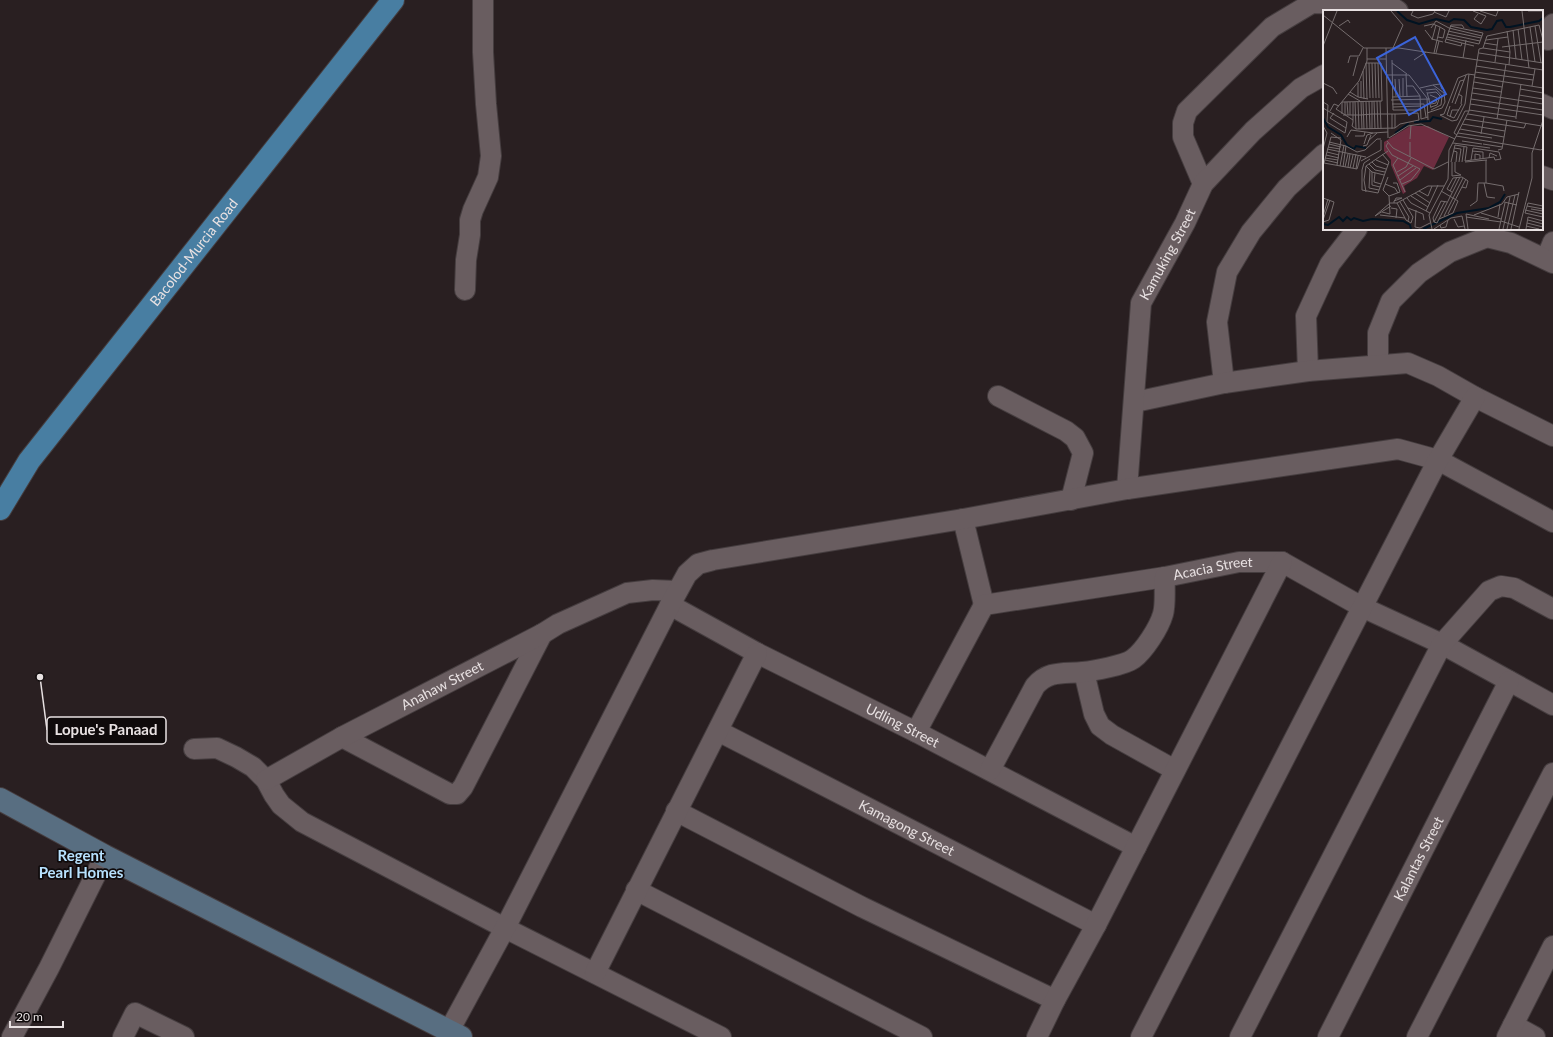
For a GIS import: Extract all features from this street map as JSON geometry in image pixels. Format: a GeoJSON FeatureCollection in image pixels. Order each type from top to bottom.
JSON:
{"type":"FeatureCollection","features":[{"type":"Feature","properties":{"kind":"main road","name":"Bacolod-Murcia Road"},"geometry":{"type":"LineString","coordinates":[[0,509],[29,461],[393,0]]}},
{"type":"Feature","properties":{"kind":"street"},"geometry":{"type":"LineString","coordinates":[[465,290],[470,220],[488,177],[491,156],[483,52],[483,0]]}},
{"type":"Feature","properties":{"kind":"street"},"geometry":{"type":"LineString","coordinates":[[1203,184],[1183,137],[1183,123],[1187,111],[1272,27],[1312,4],[1389,5],[1396,10]]}},
{"type":"Feature","properties":{"kind":"street","name":"Kamuking Street"},"geometry":{"type":"LineString","coordinates":[[1127,489],[1135,402],[1141,303],[1186,223],[1203,184],[1252,131],[1301,88],[1323,77]]}},
{"type":"Feature","properties":{"kind":"street"},"geometry":{"type":"LineString","coordinates":[[1543,104],[1553,109]]}},
{"type":"Feature","properties":{"kind":"street"},"geometry":{"type":"LineString","coordinates":[[1224,383],[1217,322],[1227,272],[1251,232],[1287,188],[1323,155]]}},
{"type":"Feature","properties":{"kind":"street"},"geometry":{"type":"LineString","coordinates":[[1543,176],[1553,180]]}},
{"type":"Feature","properties":{"kind":"street"},"geometry":{"type":"LineString","coordinates":[[1308,371],[1306,316],[1330,264],[1356,230]]}},
{"type":"Feature","properties":{"kind":"street"},"geometry":{"type":"LineString","coordinates":[[1378,365],[1378,333],[1391,301],[1419,273],[1450,252],[1487,237],[1551,254]]}},
{"type":"Feature","properties":{"kind":"street"},"geometry":{"type":"LineString","coordinates":[[1135,402],[1224,383],[1308,371],[1408,363],[1438,376],[1475,397],[1553,436]]}},
{"type":"Feature","properties":{"kind":"street"},"geometry":{"type":"LineString","coordinates":[[998,396],[1066,431],[1075,438],[1083,453],[1071,500]]}},
{"type":"Feature","properties":{"kind":"street"},"geometry":{"type":"LineString","coordinates":[[1141,1037],[1438,460],[1475,397]]}},
{"type":"Feature","properties":{"kind":"street"},"geometry":{"type":"LineString","coordinates":[[0,799],[105,856],[455,1034],[505,928],[674,598],[687,574],[698,564],[713,560],[963,519],[1127,489],[1398,450],[1438,460],[1553,522]]}},
{"type":"Feature","properties":{"kind":"street"},"geometry":{"type":"LineString","coordinates":[[916,732],[984,605],[963,519]]}},
{"type":"Feature","properties":{"kind":"street","name":"Acacia Street"},"geometry":{"type":"LineString","coordinates":[[984,605],[1165,577],[1239,562],[1282,562],[1362,607],[1442,644],[1553,705]]}},
{"type":"Feature","properties":{"kind":"street"},"geometry":{"type":"LineString","coordinates":[[1037,1037],[1282,562]]}},
{"type":"Feature","properties":{"kind":"street"},"geometry":{"type":"LineString","coordinates":[[990,770],[1035,686],[1042,678],[1054,674],[1084,672],[1108,668],[1132,660],[1149,643],[1163,614],[1165,577]]}},
{"type":"Feature","properties":{"kind":"street"},"geometry":{"type":"LineString","coordinates":[[1240,1037],[1442,644],[1489,591],[1501,586],[1514,588],[1553,609]]}},
{"type":"Feature","properties":{"kind":"street","name":"Anahaw Street"},"geometry":{"type":"LineString","coordinates":[[266,780],[342,737],[542,634],[558,624],[627,593],[653,590],[674,598]]}},
{"type":"Feature","properties":{"kind":"street","name":"Udling Street"},"geometry":{"type":"LineString","coordinates":[[674,598],[757,653],[916,732],[1136,847]]}},
{"type":"Feature","properties":{"kind":"street"},"geometry":{"type":"LineString","coordinates":[[342,737],[450,794],[457,794],[463,787],[542,634]]}},
{"type":"Feature","properties":{"kind":"street"},"geometry":{"type":"LineString","coordinates":[[595,973],[757,653]]}},
{"type":"Feature","properties":{"kind":"street"},"geometry":{"type":"LineString","coordinates":[[1084,672],[1094,714],[1100,726],[1112,735],[1175,770]]}},
{"type":"Feature","properties":{"kind":"street","name":"Kalantas Street"},"geometry":{"type":"LineString","coordinates":[[1328,1037],[1509,681]]}},
{"type":"Feature","properties":{"kind":"street","name":"Kamagong Street"},"geometry":{"type":"LineString","coordinates":[[718,731],[1096,925]]}},
{"type":"Feature","properties":{"kind":"street"},"geometry":{"type":"LineString","coordinates":[[194,750],[217,748],[253,766],[266,780],[281,805],[302,822],[505,928],[721,1037]]}},
{"type":"Feature","properties":{"kind":"street"},"geometry":{"type":"LineString","coordinates":[[1417,1037],[1553,773]]}},
{"type":"Feature","properties":{"kind":"street"},"geometry":{"type":"LineString","coordinates":[[676,811],[862,906],[1055,1000]]}},
{"type":"Feature","properties":{"kind":"street"},"geometry":{"type":"LineString","coordinates":[[12,1037],[49,968],[105,856]]}},
{"type":"Feature","properties":{"kind":"street"},"geometry":{"type":"LineString","coordinates":[[636,890],[922,1037]]}},
{"type":"Feature","properties":{"kind":"street"},"geometry":{"type":"LineString","coordinates":[[1535,1037],[1510,1031],[1547,972],[1553,946]]}},
{"type":"Feature","properties":{"kind":"street"},"geometry":{"type":"LineString","coordinates":[[123,1037],[135,1013],[184,1037]]}},
{"type":"Feature","properties":{"kind":"place","name":"Lopue's Panaad"},"geometry":{"type":"Point","coordinates":[40,677]}},
{"type":"Feature","properties":{"kind":"district","name":"Regent Pearl Homes"},"geometry":{"type":"Point","coordinates":[81,864]}}]}
